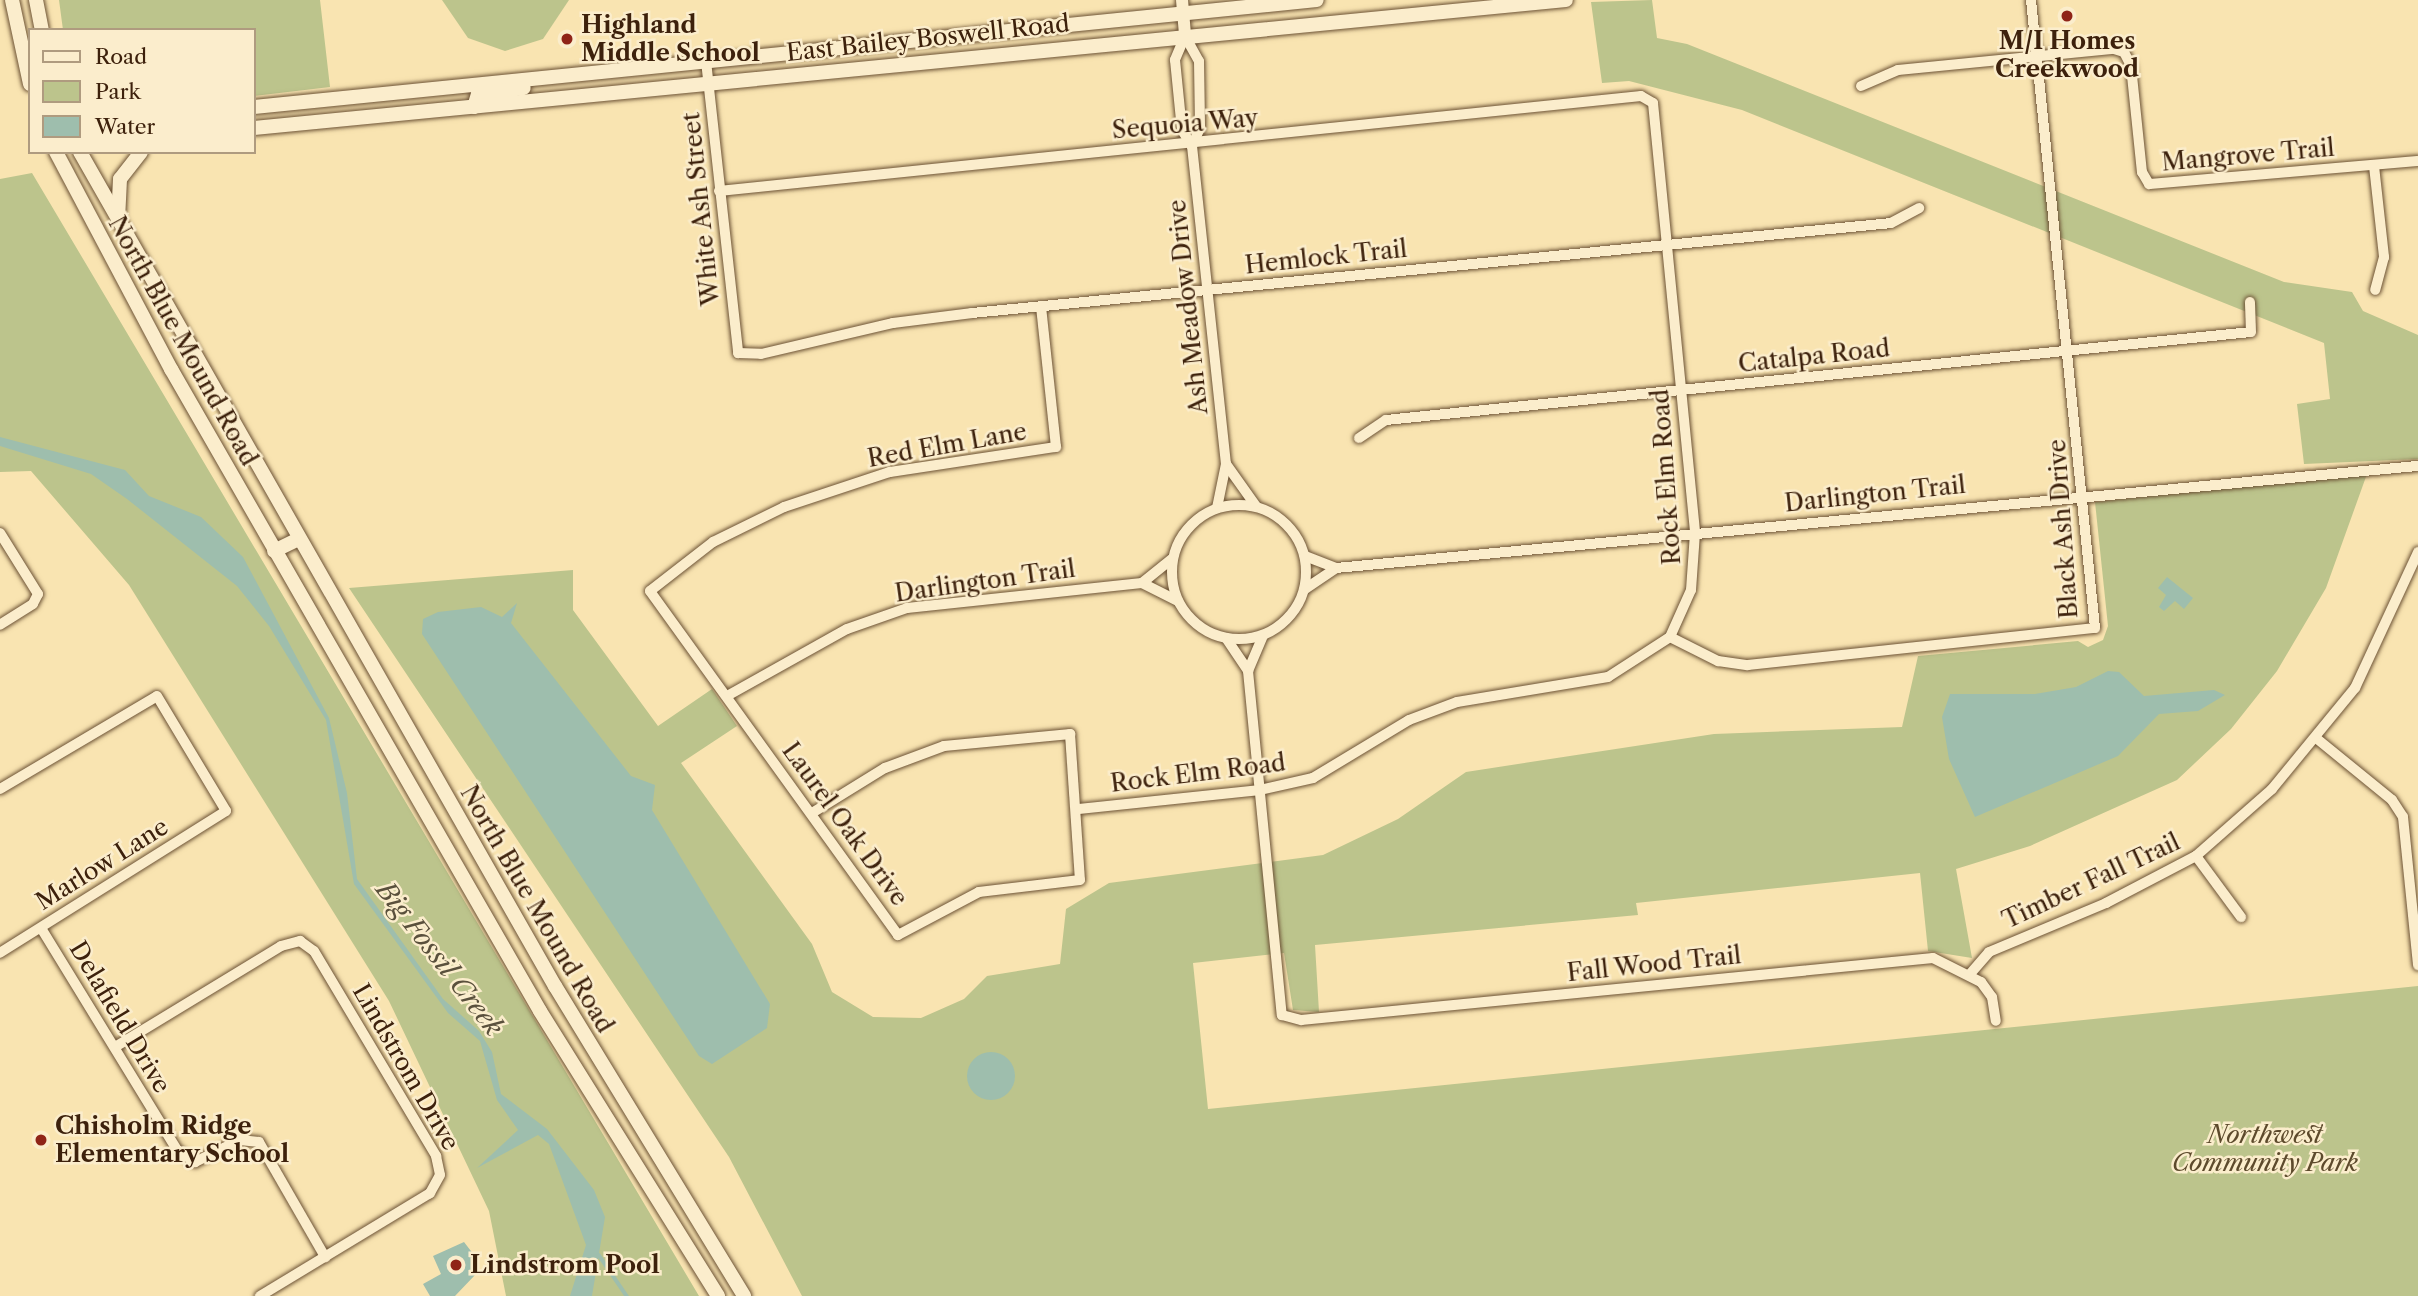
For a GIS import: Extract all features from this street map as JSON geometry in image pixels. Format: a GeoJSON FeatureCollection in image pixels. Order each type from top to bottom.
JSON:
{"type":"FeatureCollection","features":[{"type":"Feature","properties":{"kind":"main road"},"geometry":{"type":"LineString","coordinates":[[12,0],[28,75]]}},
{"type":"Feature","properties":{"kind":"main road"},"geometry":{"type":"LineString","coordinates":[[36,0],[41,28]]}},
{"type":"Feature","properties":{"kind":"main road","name":"East Bailey Boswell Road"},"geometry":{"type":"LineString","coordinates":[[256,107],[967,35],[1182,6],[1317,0]]}},
{"type":"Feature","properties":{"kind":"main road","name":"East Bailey Boswell Road"},"geometry":{"type":"LineString","coordinates":[[256,128],[1566,0]]}},
{"type":"Feature","properties":{"kind":"main road"},"geometry":{"type":"LineString","coordinates":[[967,35],[970,57]]}},
{"type":"Feature","properties":{"kind":"main road"},"geometry":{"type":"LineString","coordinates":[[898,42],[900,63]]}},
{"type":"Feature","properties":{"kind":"main road"},"geometry":{"type":"LineString","coordinates":[[564,98],[578,89],[627,83],[636,68]]}},
{"type":"Feature","properties":{"kind":"main road"},"geometry":{"type":"LineString","coordinates":[[474,107],[478,94],[558,75]]}},
{"type":"Feature","properties":{"kind":"main road"},"geometry":{"type":"LineString","coordinates":[[59,157],[76,154]]}},
{"type":"Feature","properties":{"kind":"main road","name":"North Blue Mound Road"},"geometry":{"type":"LineString","coordinates":[[82,154],[120,232],[620,1097],[744,1296]]}},
{"type":"Feature","properties":{"kind":"main road","name":"North Blue Mound Road"},"geometry":{"type":"LineString","coordinates":[[120,232],[115,195],[126,167],[139,154]]}},
{"type":"Feature","properties":{"kind":"main road","name":"North Blue Mound Road"},"geometry":{"type":"LineString","coordinates":[[59,157],[274,551],[592,1101],[718,1296]]}},
{"type":"Feature","properties":{"kind":"main road"},"geometry":{"type":"LineString","coordinates":[[274,551],[299,539]]}},
{"type":"Feature","properties":{"kind":"street","name":"Black Ash Drive"},"geometry":{"type":"LineString","coordinates":[[1670,637],[1718,661],[1748,665],[2095,628],[2084,495],[2066,350],[2031,0]]}},
{"type":"Feature","properties":{"kind":"street"},"geometry":{"type":"LineString","coordinates":[[1182,6],[1185,36]]}},
{"type":"Feature","properties":{"kind":"street","name":"Ash Meadow Drive"},"geometry":{"type":"LineString","coordinates":[[1185,36],[1175,60],[1182,130],[1192,146],[1226,464],[1217,508]]}},
{"type":"Feature","properties":{"kind":"street","name":"Ash Meadow Drive"},"geometry":{"type":"LineString","coordinates":[[1185,36],[1199,61],[1200,128],[1192,146]]}},
{"type":"Feature","properties":{"kind":"street","name":"Mangrove Trail"},"geometry":{"type":"LineString","coordinates":[[1861,86],[1898,69],[2036,54],[2124,52],[2142,172],[2149,184],[2418,161]]}},
{"type":"Feature","properties":{"kind":"street","name":"White Ash Street"},"geometry":{"type":"LineString","coordinates":[[706,61],[738,353]]}},
{"type":"Feature","properties":{"kind":"street","name":"Sequoia Way"},"geometry":{"type":"LineString","coordinates":[[719,191],[1192,146],[1641,96],[1653,103]]}},
{"type":"Feature","properties":{"kind":"street","name":"Rock Elm Road"},"geometry":{"type":"LineString","coordinates":[[1079,808],[1260,790],[1313,778],[1409,719],[1457,702],[1608,677],[1670,637],[1691,590],[1695,533],[1653,103]]}},
{"type":"Feature","properties":{"kind":"street"},"geometry":{"type":"LineString","coordinates":[[2374,166],[2384,257],[2375,290]]}},
{"type":"Feature","properties":{"kind":"street","name":"Hemlock Trail"},"geometry":{"type":"LineString","coordinates":[[738,353],[761,354],[893,323],[1891,223],[1919,208]]}},
{"type":"Feature","properties":{"kind":"street","name":"Catalpa Road"},"geometry":{"type":"LineString","coordinates":[[1359,439],[1386,420],[2251,331],[2250,302]]}},
{"type":"Feature","properties":{"kind":"street","name":"Red Elm Lane"},"geometry":{"type":"LineString","coordinates":[[650,591],[713,542],[785,507],[890,472],[1056,447],[1041,307]]}},
{"type":"Feature","properties":{"kind":"street","name":"Ash Meadow Drive"},"geometry":{"type":"LineString","coordinates":[[1226,464],[1256,506]]}},
{"type":"Feature","properties":{"kind":"street","name":"Darlington Trail"},"geometry":{"type":"LineString","coordinates":[[1305,556],[1336,568],[2084,495],[2418,466]]}},
{"type":"Feature","properties":{"kind":"street"},"geometry":{"type":"LineString","coordinates":[[1226,638],[1263,635],[1289,617],[1305,589],[1305,556],[1287,524],[1256,506],[1217,508],[1188,527],[1173,558],[1142,583],[1178,601],[1190,618],[1226,638],[1248,671],[1260,790]]}},
{"type":"Feature","properties":{"kind":"street"},"geometry":{"type":"LineString","coordinates":[[0,625],[33,604],[38,594],[3,535]]}},
{"type":"Feature","properties":{"kind":"street","name":"Timber Fall Trail"},"geometry":{"type":"LineString","coordinates":[[1970,974],[1989,952],[2106,903],[2196,856],[2272,789],[2355,688],[2418,552]]}},
{"type":"Feature","properties":{"kind":"street"},"geometry":{"type":"LineString","coordinates":[[1173,558],[1178,601]]}},
{"type":"Feature","properties":{"kind":"street","name":"Darlington Trail"},"geometry":{"type":"LineString","coordinates":[[1305,589],[1336,568]]}},
{"type":"Feature","properties":{"kind":"street","name":"Darlington Trail"},"geometry":{"type":"LineString","coordinates":[[727,696],[847,629],[906,608],[1142,583]]}},
{"type":"Feature","properties":{"kind":"street","name":"Laurel Oak Drive"},"geometry":{"type":"LineString","coordinates":[[650,591],[898,935],[979,892],[1080,880],[1079,808]]}},
{"type":"Feature","properties":{"kind":"street"},"geometry":{"type":"LineString","coordinates":[[1248,671],[1263,635]]}},
{"type":"Feature","properties":{"kind":"street","name":"Marlow Lane"},"geometry":{"type":"LineString","coordinates":[[0,789],[157,696],[226,811],[0,953]]}},
{"type":"Feature","properties":{"kind":"street"},"geometry":{"type":"LineString","coordinates":[[812,813],[885,768],[944,746],[1061,734],[1070,734],[1079,808]]}},
{"type":"Feature","properties":{"kind":"street"},"geometry":{"type":"LineString","coordinates":[[2316,738],[2392,800],[2403,817],[2416,913],[2418,965]]}},
{"type":"Feature","properties":{"kind":"street","name":"Fall Wood Trail"},"geometry":{"type":"LineString","coordinates":[[1260,790],[1282,1015],[1301,1020],[1933,958],[1970,974],[1992,997],[1996,1021]]}},
{"type":"Feature","properties":{"kind":"street"},"geometry":{"type":"LineString","coordinates":[[2196,856],[2241,917]]}},
{"type":"Feature","properties":{"kind":"street","name":"Delafield Drive"},"geometry":{"type":"LineString","coordinates":[[41,928],[185,1159],[206,1160],[240,1140],[260,1142],[325,1257]]}},
{"type":"Feature","properties":{"kind":"street","name":"Lindstrom Drive"},"geometry":{"type":"LineString","coordinates":[[115,1047],[281,946],[300,941],[314,951],[440,1167],[430,1193],[260,1296]]}},
{"type":"Feature","properties":{"kind":"green space"},"geometry":{"type":"Polygon","coordinates":[[[59,0],[320,0],[330,87],[256,96],[256,28],[63,28],[59,0]]]}},
{"type":"Feature","properties":{"kind":"green space"},"geometry":{"type":"Polygon","coordinates":[[[442,0],[569,0],[543,39],[505,51],[468,38],[442,0]]]}},
{"type":"Feature","properties":{"kind":"green space"},"geometry":{"type":"Polygon","coordinates":[[[1652,0],[1657,38],[1687,44],[2284,282],[2352,292],[2363,311],[2418,335],[2418,459],[2304,464],[2297,404],[2330,399],[2324,343],[1742,110],[1629,81],[1602,83],[1591,2],[1652,0]]]}},
{"type":"Feature","properties":{"kind":"green space"},"geometry":{"type":"Polygon","coordinates":[[[32,173],[699,1296],[506,1296],[489,1211],[389,1001],[129,585],[31,471],[0,472],[0,179],[32,173]]]}},
{"type":"Feature","properties":{"kind":"green space","name":"Northwest Community Park"},"geometry":{"type":"Polygon","coordinates":[[[2367,474],[2326,588],[2277,671],[2231,729],[2177,780],[2030,846],[1956,869],[1972,958],[1928,951],[1920,873],[1636,903],[1638,915],[1315,945],[1319,1012],[1293,1010],[1284,953],[1193,963],[1208,1109],[2418,986],[2418,1296],[802,1296],[729,1157],[349,588],[573,570],[573,610],[658,726],[712,689],[737,726],[681,763],[812,944],[832,992],[873,1017],[921,1018],[964,999],[987,976],[1060,964],[1066,909],[1109,883],[1323,855],[1398,819],[1466,772],[1714,734],[1902,727],[1918,656],[2078,641],[2088,647],[2103,640],[2108,626],[2095,502],[2367,474]]]}},
{"type":"Feature","properties":{"kind":"water"},"geometry":{"type":"Polygon","coordinates":[[[0,437],[125,470],[149,496],[201,517],[243,557],[329,718],[347,793],[357,879],[443,999],[479,1031],[492,1052],[501,1094],[547,1129],[594,1190],[605,1217],[592,1296],[570,1296],[586,1245],[549,1144],[538,1135],[477,1168],[518,1130],[497,1100],[480,1041],[448,1013],[354,884],[326,720],[269,626],[237,586],[127,499],[91,474],[0,446],[0,437]]]}},
{"type":"Feature","properties":{"kind":"water"},"geometry":{"type":"Polygon","coordinates":[[[2167,577],[2193,598],[2184,609],[2175,601],[2164,611],[2159,607],[2166,595],[2158,588],[2167,577]]]}},
{"type":"Feature","properties":{"kind":"water"},"geometry":{"type":"Polygon","coordinates":[[[517,603],[511,623],[631,776],[655,785],[652,810],[770,1004],[767,1028],[712,1064],[699,1056],[422,634],[423,619],[438,612],[481,607],[502,617],[517,603]]]}},
{"type":"Feature","properties":{"kind":"water"},"geometry":{"type":"Polygon","coordinates":[[[2108,671],[2119,672],[2144,696],[2214,690],[2225,695],[2198,711],[2159,714],[2118,756],[1975,817],[1949,759],[1942,717],[1950,694],[2035,694],[2076,687],[2108,671]]]}},
{"type":"Feature","properties":{"kind":"water"},"geometry":{"type":"Polygon","coordinates":[[[991,1052],[1008,1059],[1015,1076],[1008,1093],[991,1100],[974,1093],[967,1076],[974,1059],[991,1052]]]}},
{"type":"Feature","properties":{"kind":"water","name":"Lindstrom Pool"},"geometry":{"type":"Polygon","coordinates":[[[464,1242],[474,1255],[475,1275],[455,1296],[430,1296],[423,1284],[441,1274],[433,1256],[464,1242]]]}},
{"type":"Feature","properties":{"kind":"waterway","name":"Big Fossil Creek"},"geometry":{"type":"LineString","coordinates":[[599,1255],[627,1296]]}},
{"type":"Feature","properties":{"kind":"place","name":"M/I Homes Creekwood"},"geometry":{"type":"Point","coordinates":[2067,16]}},
{"type":"Feature","properties":{"kind":"place","name":"Highland Middle School"},"geometry":{"type":"Point","coordinates":[567,39]}},
{"type":"Feature","properties":{"kind":"place","name":"Chisholm Ridge Elementary School"},"geometry":{"type":"Point","coordinates":[41,1140]}},
{"type":"Feature","properties":{"kind":"place","name":"Lindstrom Pool"},"geometry":{"type":"Point","coordinates":[456,1265]}}]}
